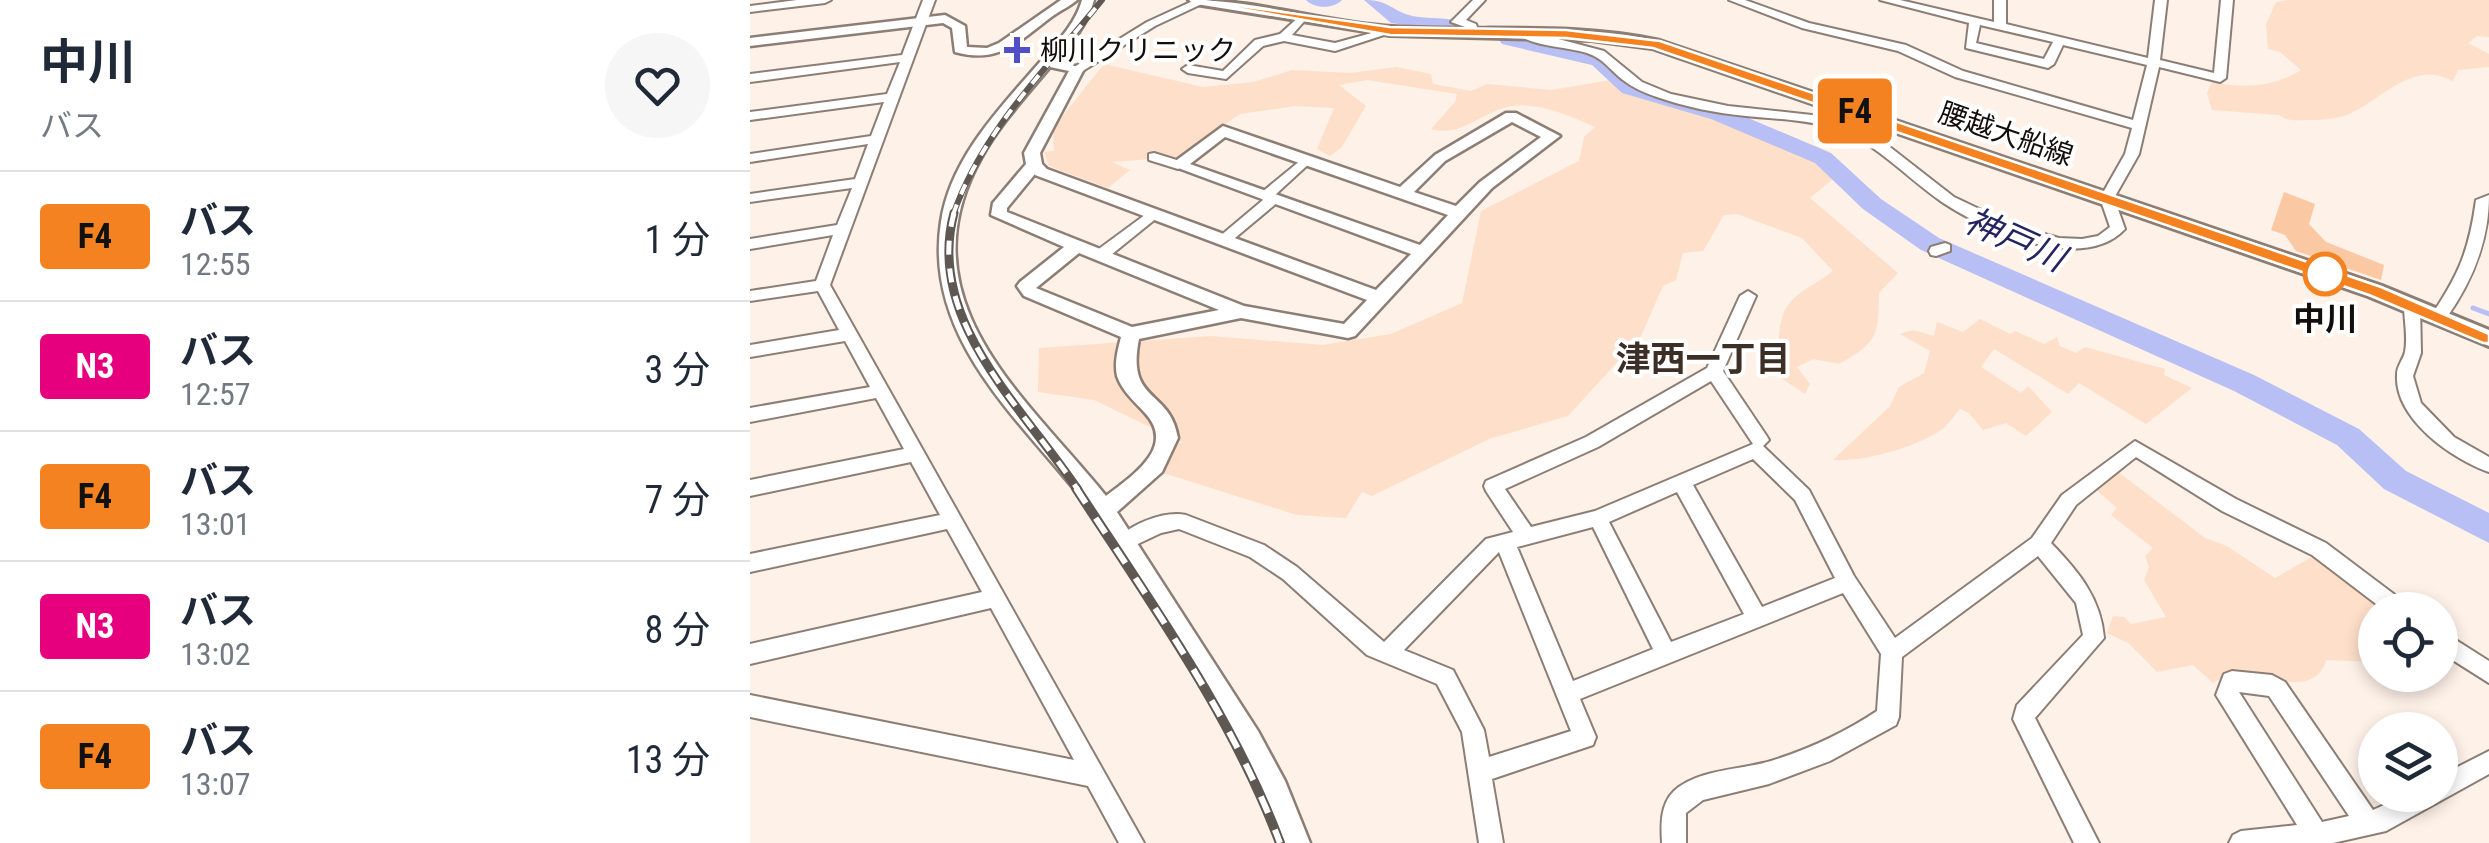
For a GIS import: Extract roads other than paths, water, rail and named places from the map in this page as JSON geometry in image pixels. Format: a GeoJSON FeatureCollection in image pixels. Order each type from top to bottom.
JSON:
{"type":"FeatureCollection","features":[{"type":"Feature","properties":{"kind":"main road","name":"腰越大船線"},"geometry":{"type":"LineString","coordinates":[[1199,0],[1240,3],[1390,31],[1590,35],[1655,44],[2107,198],[2412,306],[2489,338]]}},
{"type":"Feature","properties":{"kind":"street"},"geometry":{"type":"LineString","coordinates":[[751,4],[825,0]]}},
{"type":"Feature","properties":{"kind":"street"},"geometry":{"type":"LineString","coordinates":[[822,285],[928,0]]}},
{"type":"Feature","properties":{"kind":"street"},"geometry":{"type":"LineString","coordinates":[[750,42],[921,20],[954,22],[960,48],[990,52],[1071,0]]}},
{"type":"Feature","properties":{"kind":"street"},"geometry":{"type":"LineString","coordinates":[[1088,0],[1077,26],[986,136],[965,174],[949,222],[947,270],[957,314],[1018,412],[1060,455],[1125,542],[1263,762],[1296,843]]}},
{"type":"Feature","properties":{"kind":"street"},"geometry":{"type":"LineString","coordinates":[[1199,0],[1077,69],[1032,152],[1034,165],[1051,176],[1379,298]]}},
{"type":"Feature","properties":{"kind":"street"},"geometry":{"type":"LineString","coordinates":[[1473,33],[1470,24],[1458,22],[1479,0]]}},
{"type":"Feature","properties":{"kind":"street"},"geometry":{"type":"LineString","coordinates":[[1735,0],[1806,26],[1902,48],[2006,89],[2140,126]]}},
{"type":"Feature","properties":{"kind":"street"},"geometry":{"type":"LineString","coordinates":[[1886,0],[1943,7],[1976,21],[2220,78],[2228,0]]}},
{"type":"Feature","properties":{"kind":"street"},"geometry":{"type":"LineString","coordinates":[[2000,0],[2000,27]]}},
{"type":"Feature","properties":{"kind":"street"},"geometry":{"type":"LineString","coordinates":[[1520,34],[1543,43],[1601,54],[1632,82],[1650,90],[1712,107],[1818,120],[1853,132],[1870,140],[1950,200],[2054,244],[2092,244],[2110,238],[2118,229],[2107,198],[2132,154],[2140,126],[2161,0]]}},
{"type":"Feature","properties":{"kind":"street"},"geometry":{"type":"LineString","coordinates":[[1284,37],[1302,17]]}},
{"type":"Feature","properties":{"kind":"street"},"geometry":{"type":"LineString","coordinates":[[1976,21],[1970,44],[2048,64],[2059,42]]}},
{"type":"Feature","properties":{"kind":"street"},"geometry":{"type":"LineString","coordinates":[[1188,69],[1226,74],[1259,44],[1284,37],[1336,48],[1390,31]]}},
{"type":"Feature","properties":{"kind":"street"},"geometry":{"type":"LineString","coordinates":[[750,78],[906,58]]}},
{"type":"Feature","properties":{"kind":"street"},"geometry":{"type":"LineString","coordinates":[[1047,62],[1077,69]]}},
{"type":"Feature","properties":{"kind":"street"},"geometry":{"type":"LineString","coordinates":[[750,116],[892,97]]}},
{"type":"Feature","properties":{"kind":"street"},"geometry":{"type":"LineString","coordinates":[[1034,165],[999,206],[998,214],[1241,312],[1348,331],[1486,185],[1552,136],[1511,116],[1440,158],[1403,194]]}},
{"type":"Feature","properties":{"kind":"street"},"geometry":{"type":"LineString","coordinates":[[1178,165],[1223,131],[1460,213]]}},
{"type":"Feature","properties":{"kind":"street"},"geometry":{"type":"LineString","coordinates":[[750,158],[877,140]]}},
{"type":"Feature","properties":{"kind":"street"},"geometry":{"type":"LineString","coordinates":[[1154,158],[1423,252]]}},
{"type":"Feature","properties":{"kind":"street"},"geometry":{"type":"LineString","coordinates":[[1224,240],[1306,160]]}},
{"type":"Feature","properties":{"kind":"street"},"geometry":{"type":"LineString","coordinates":[[750,198],[861,182]]}},
{"type":"Feature","properties":{"kind":"street"},"geometry":{"type":"LineString","coordinates":[[2438,316],[2458,292],[2476,250],[2483,200],[2489,199]]}},
{"type":"Feature","properties":{"kind":"street"},"geometry":{"type":"LineString","coordinates":[[1100,255],[1153,214]]}},
{"type":"Feature","properties":{"kind":"street"},"geometry":{"type":"LineString","coordinates":[[750,244],[843,230]]}},
{"type":"Feature","properties":{"kind":"street"},"geometry":{"type":"LineString","coordinates":[[1077,246],[1026,286],[1030,292],[1131,334],[1241,312]]}},
{"type":"Feature","properties":{"kind":"street"},"geometry":{"type":"LineString","coordinates":[[750,296],[822,285]]}},
{"type":"Feature","properties":{"kind":"street"},"geometry":{"type":"LineString","coordinates":[[822,285],[1132,843]]}},
{"type":"Feature","properties":{"kind":"street"},"geometry":{"type":"LineString","coordinates":[[1482,771],[1585,737],[1516,539],[1493,486],[1592,442],[1714,372],[1748,296]]}},
{"type":"Feature","properties":{"kind":"street"},"geometry":{"type":"LineString","coordinates":[[2412,306],[2413,353],[2405,372],[2408,388],[2436,432],[2463,453],[2489,465]]}},
{"type":"Feature","properties":{"kind":"street"},"geometry":{"type":"LineString","coordinates":[[750,352],[850,334]]}},
{"type":"Feature","properties":{"kind":"street"},"geometry":{"type":"LineString","coordinates":[[1104,510],[1148,472],[1166,448],[1168,433],[1162,419],[1128,380],[1125,361],[1131,334]]}},
{"type":"Feature","properties":{"kind":"street"},"geometry":{"type":"LineString","coordinates":[[1714,372],[1760,440]]}},
{"type":"Feature","properties":{"kind":"street"},"geometry":{"type":"LineString","coordinates":[[751,417],[881,391]]}},
{"type":"Feature","properties":{"kind":"street"},"geometry":{"type":"LineString","coordinates":[[1892,652],[2039,544],[2052,531],[2068,500],[2136,448],[2229,505],[2319,549],[2376,592]]}},
{"type":"Feature","properties":{"kind":"street"},"geometry":{"type":"LineString","coordinates":[[1387,652],[1492,545],[1598,518],[1755,450],[1802,494],[1846,582],[1892,652],[1888,718],[1862,736],[1803,762],[1705,788],[1681,800],[1673,814],[1674,843]]}},
{"type":"Feature","properties":{"kind":"street"},"geometry":{"type":"LineString","coordinates":[[750,488],[916,454]]}},
{"type":"Feature","properties":{"kind":"street"},"geometry":{"type":"LineString","coordinates":[[1682,483],[1756,616]]}},
{"type":"Feature","properties":{"kind":"street"},"geometry":{"type":"LineString","coordinates":[[1598,518],[1666,653]]}},
{"type":"Feature","properties":{"kind":"street"},"geometry":{"type":"LineString","coordinates":[[750,563],[952,520]]}},
{"type":"Feature","properties":{"kind":"street"},"geometry":{"type":"LineString","coordinates":[[1125,542],[1157,526],[1179,522],[1258,550],[1374,648],[1446,677],[1473,730],[1491,843]]}},
{"type":"Feature","properties":{"kind":"street"},"geometry":{"type":"LineString","coordinates":[[2039,544],[2078,586],[2094,623],[2094,638],[2024,714],[2024,719],[2088,843]]}},
{"type":"Feature","properties":{"kind":"street"},"geometry":{"type":"LineString","coordinates":[[1569,693],[1846,582]]}},
{"type":"Feature","properties":{"kind":"street"},"geometry":{"type":"LineString","coordinates":[[750,654],[996,598]]}},
{"type":"Feature","properties":{"kind":"street"},"geometry":{"type":"LineString","coordinates":[[2458,652],[2489,672]]}},
{"type":"Feature","properties":{"kind":"street"},"geometry":{"type":"LineString","coordinates":[[2303,838],[2227,695],[2232,681],[2272,685],[2277,689],[2368,823]]}},
{"type":"Feature","properties":{"kind":"street"},"geometry":{"type":"LineString","coordinates":[[750,706],[1095,776]]}},
{"type":"Feature","properties":{"kind":"street"},"geometry":{"type":"LineString","coordinates":[[2458,779],[2489,762]]}},
{"type":"Feature","properties":{"kind":"street"},"geometry":{"type":"LineString","coordinates":[[2241,843],[2303,838],[2386,819],[2399,812]]}},
{"type":"Feature","properties":{"kind":"waterway","name":"神戸川"},"geometry":{"type":"LineString","coordinates":[[1316,0],[1332,0]]}},
{"type":"Feature","properties":{"kind":"waterway","name":"神戸川"},"geometry":{"type":"LineString","coordinates":[[1374,0],[1398,19],[1458,27]]}},
{"type":"Feature","properties":{"kind":"waterway","name":"神戸川"},"geometry":{"type":"LineString","coordinates":[[1509,40],[1599,60],[1630,88],[1719,114],[1823,158],[1872,204],[1930,244],[2244,383],[2348,437],[2395,480],[2489,529]]}},
{"type":"Feature","properties":{"kind":"waterway"},"geometry":{"type":"LineString","coordinates":[[2473,308],[2489,314]]}},
{"type":"Feature","properties":{"kind":"railway"},"geometry":{"type":"LineString","coordinates":[[953,215],[981,155],[999,128],[1102,0]]}},
{"type":"Feature","properties":{"kind":"railway"},"geometry":{"type":"LineString","coordinates":[[954,213],[949,253],[954,290],[966,326],[1007,395],[1078,490]]}},
{"type":"Feature","properties":{"kind":"railway"},"geometry":{"type":"LineString","coordinates":[[1076,488],[1214,704],[1280,843]]}},
{"type":"Feature","properties":{"kind":"place","name":"柳川クリニック"},"geometry":{"type":"Point","coordinates":[1017,50]}},
{"type":"Feature","properties":{"kind":"place","name":"中川"},"geometry":{"type":"Point","coordinates":[2325,274]}},
{"type":"Feature","properties":{"kind":"district","name":"津西一丁目"},"geometry":{"type":"Point","coordinates":[1703,359]}}]}
